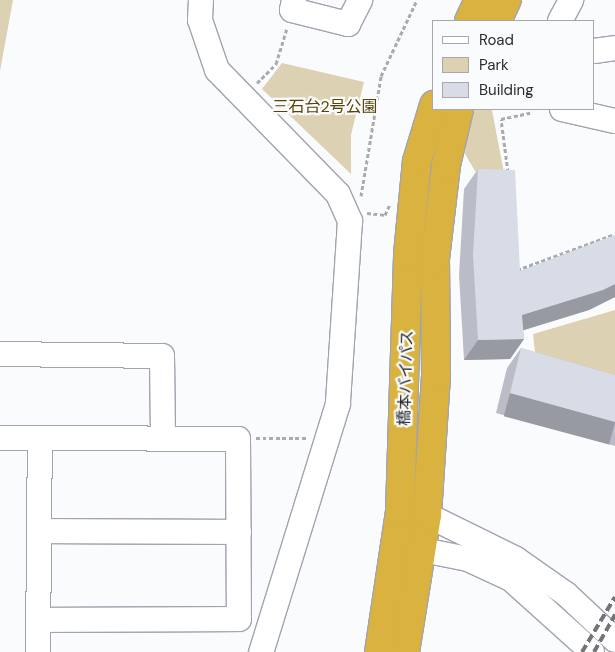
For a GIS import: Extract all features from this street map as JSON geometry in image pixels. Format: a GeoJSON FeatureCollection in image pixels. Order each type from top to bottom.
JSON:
{"type":"FeatureCollection","features":[{"type":"Feature","properties":{"kind":"highway"},"geometry":{"type":"LineString","coordinates":[[469,20],[479,0]]}},
{"type":"Feature","properties":{"kind":"highway"},"geometry":{"type":"LineString","coordinates":[[497,20],[507,0]]}},
{"type":"Feature","properties":{"kind":"highway","name":"橋本バイパス"},"geometry":{"type":"LineString","coordinates":[[379,652],[400,511],[408,254],[417,162],[433,110]]}},
{"type":"Feature","properties":{"kind":"highway","name":"橋本バイパス"},"geometry":{"type":"LineString","coordinates":[[405,652],[427,515],[436,374],[436,259],[446,165],[459,110]]}},
{"type":"Feature","properties":{"kind":"street"},"geometry":{"type":"LineString","coordinates":[[201,0],[200,20],[217,70],[338,194],[353,213],[338,404],[261,652]]}},
{"type":"Feature","properties":{"kind":"street"},"geometry":{"type":"LineString","coordinates":[[294,5],[348,24],[360,0]]}},
{"type":"Feature","properties":{"kind":"street"},"geometry":{"type":"LineString","coordinates":[[561,20],[571,0]]}},
{"type":"Feature","properties":{"kind":"street"},"geometry":{"type":"LineString","coordinates":[[595,51],[615,48]]}},
{"type":"Feature","properties":{"kind":"street"},"geometry":{"type":"LineString","coordinates":[[566,110],[615,121]]}},
{"type":"Feature","properties":{"kind":"street"},"geometry":{"type":"LineString","coordinates":[[0,354],[162,356],[162,438]]}},
{"type":"Feature","properties":{"kind":"street"},"geometry":{"type":"LineString","coordinates":[[0,438],[238,438],[240,619],[38,620]]}},
{"type":"Feature","properties":{"kind":"street"},"geometry":{"type":"LineString","coordinates":[[38,652],[40,438]]}},
{"type":"Feature","properties":{"kind":"street"},"geometry":{"type":"LineString","coordinates":[[400,511],[427,515],[516,558],[566,594],[615,641],[609,652]]}},
{"type":"Feature","properties":{"kind":"street"},"geometry":{"type":"LineString","coordinates":[[39,531],[239,532]]}},
{"type":"Feature","properties":{"kind":"street"},"geometry":{"type":"LineString","coordinates":[[396,545],[423,548],[468,559],[511,579],[592,652]]}},
{"type":"Feature","properties":{"kind":"path"},"geometry":{"type":"LineString","coordinates":[[394,195],[385,215],[353,213],[381,76],[417,0]]}},
{"type":"Feature","properties":{"kind":"path"},"geometry":{"type":"LineString","coordinates":[[243,98],[276,64],[294,5]]}},
{"type":"Feature","properties":{"kind":"path"},"geometry":{"type":"LineString","coordinates":[[509,182],[501,120],[530,113]]}},
{"type":"Feature","properties":{"kind":"path"},"geometry":{"type":"LineString","coordinates":[[516,270],[615,234]]}},
{"type":"Feature","properties":{"kind":"path"},"geometry":{"type":"LineString","coordinates":[[513,278],[516,270],[515,261]]}},
{"type":"Feature","properties":{"kind":"path"},"geometry":{"type":"LineString","coordinates":[[238,438],[312,438],[314,431]]}},
{"type":"Feature","properties":{"kind":"green space"},"geometry":{"type":"Polygon","coordinates":[[[0,0],[13,0],[0,71],[0,0]]]}},
{"type":"Feature","properties":{"kind":"green space","name":"三石台2号公園"},"geometry":{"type":"Polygon","coordinates":[[[282,63],[364,82],[351,135],[351,174],[262,89],[282,63]]]}},
{"type":"Feature","properties":{"kind":"green space"},"geometry":{"type":"Polygon","coordinates":[[[470,110],[492,110],[504,173],[475,171],[465,154],[470,110]]]}},
{"type":"Feature","properties":{"kind":"green space"},"geometry":{"type":"Polygon","coordinates":[[[615,310],[615,375],[594,377],[535,352],[533,334],[615,310]]]}},
{"type":"Feature","properties":{"kind":"building"},"geometry":{"type":"Polygon","coordinates":[[[478,169],[515,170],[520,271],[615,235],[615,284],[603,290],[522,315],[524,339],[478,340],[473,255],[478,169]]]}},
{"type":"Feature","properties":{"kind":"building"},"geometry":{"type":"Polygon","coordinates":[[[521,348],[615,375],[615,422],[510,393],[521,348]]]}},
{"type":"Feature","properties":{"kind":"railway"},"geometry":{"type":"LineString","coordinates":[[582,652],[615,597]]}},
{"type":"Feature","properties":{"kind":"railway"},"geometry":{"type":"LineString","coordinates":[[594,652],[615,615]]}}]}
